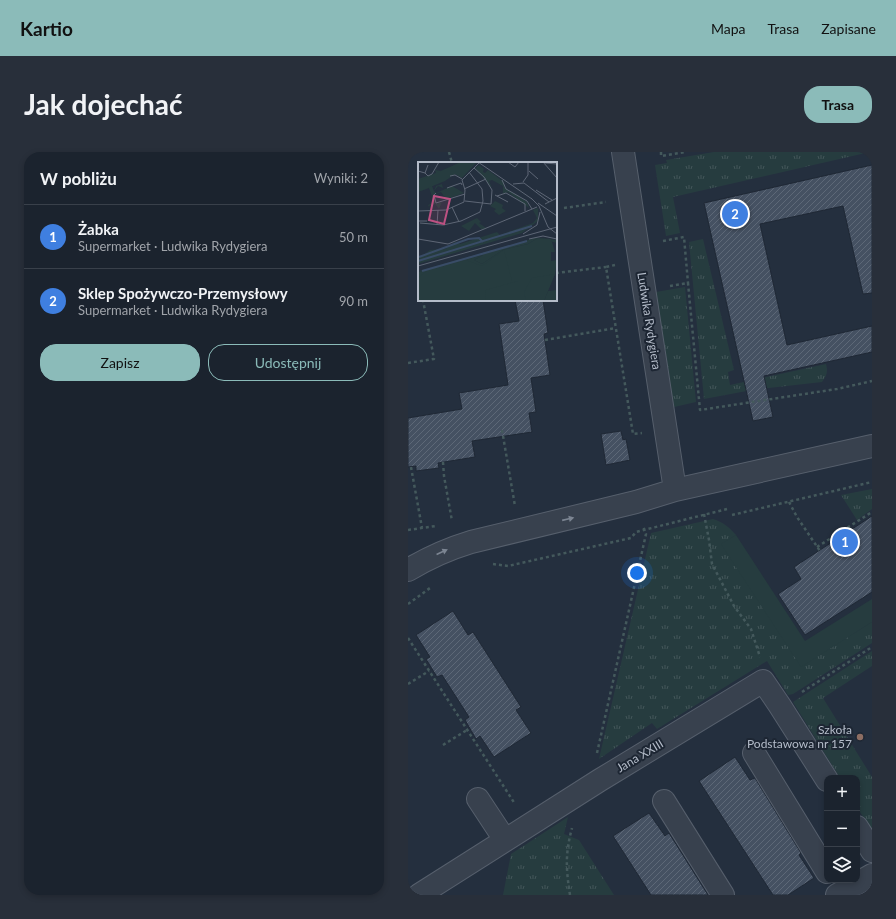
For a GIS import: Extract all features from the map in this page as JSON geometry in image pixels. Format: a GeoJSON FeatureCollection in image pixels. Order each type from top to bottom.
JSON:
{"type":"FeatureCollection","features":[{"type":"Feature","properties":{"kind":"street","name":"Ludwika Rydygiera"},"geometry":{"type":"LineString","coordinates":[[623,152],[675,490]]}},
{"type":"Feature","properties":{"kind":"street"},"geometry":{"type":"LineString","coordinates":[[408,570],[447,549],[471,542],[636,502],[675,490],[872,446]]}},
{"type":"Feature","properties":{"kind":"street"},"geometry":{"type":"LineString","coordinates":[[763,681],[824,775]]}},
{"type":"Feature","properties":{"kind":"street","name":"Jana XXIII"},"geometry":{"type":"LineString","coordinates":[[418,895],[763,681]]}},
{"type":"Feature","properties":{"kind":"street"},"geometry":{"type":"LineString","coordinates":[[754,753],[824,867]]}},
{"type":"Feature","properties":{"kind":"street"},"geometry":{"type":"LineString","coordinates":[[478,799],[505,840]]}},
{"type":"Feature","properties":{"kind":"street"},"geometry":{"type":"LineString","coordinates":[[664,801],[723,895]]}},
{"type":"Feature","properties":{"kind":"street"},"geometry":{"type":"LineString","coordinates":[[860,832],[872,851]]}},
{"type":"Feature","properties":{"kind":"street"},"geometry":{"type":"LineString","coordinates":[[836,889],[872,875]]}},
{"type":"Feature","properties":{"kind":"path"},"geometry":{"type":"LineString","coordinates":[[449,152],[452,162]]}},
{"type":"Feature","properties":{"kind":"path"},"geometry":{"type":"LineString","coordinates":[[661,152],[661,156],[686,152]]}},
{"type":"Feature","properties":{"kind":"path"},"geometry":{"type":"LineString","coordinates":[[564,208],[606,202]]}},
{"type":"Feature","properties":{"kind":"path"},"geometry":{"type":"LineString","coordinates":[[638,246],[684,237],[700,410],[837,390],[872,381]]}},
{"type":"Feature","properties":{"kind":"path"},"geometry":{"type":"LineString","coordinates":[[557,273],[618,265]]}},
{"type":"Feature","properties":{"kind":"path"},"geometry":{"type":"LineString","coordinates":[[606,267],[633,434],[645,432]]}},
{"type":"Feature","properties":{"kind":"path"},"geometry":{"type":"LineString","coordinates":[[666,287],[688,283]]}},
{"type":"Feature","properties":{"kind":"path"},"geometry":{"type":"LineString","coordinates":[[408,363],[434,359],[422,301]]}},
{"type":"Feature","properties":{"kind":"path"},"geometry":{"type":"LineString","coordinates":[[545,340],[616,328]]}},
{"type":"Feature","properties":{"kind":"path"},"geometry":{"type":"LineString","coordinates":[[502,430],[516,509]]}},
{"type":"Feature","properties":{"kind":"path"},"geometry":{"type":"LineString","coordinates":[[443,462],[452,522],[459,520]]}},
{"type":"Feature","properties":{"kind":"path"},"geometry":{"type":"LineString","coordinates":[[411,467],[422,528]]}},
{"type":"Feature","properties":{"kind":"path"},"geometry":{"type":"LineString","coordinates":[[732,515],[872,482]]}},
{"type":"Feature","properties":{"kind":"path"},"geometry":{"type":"LineString","coordinates":[[595,760],[646,534],[636,502]]}},
{"type":"Feature","properties":{"kind":"path"},"geometry":{"type":"LineString","coordinates":[[789,502],[797,517],[820,551]]}},
{"type":"Feature","properties":{"kind":"path"},"geometry":{"type":"LineString","coordinates":[[489,565],[496,564],[508,566],[631,538],[636,532],[645,529],[727,509]]}},
{"type":"Feature","properties":{"kind":"path"},"geometry":{"type":"LineString","coordinates":[[817,547],[872,512]]}},
{"type":"Feature","properties":{"kind":"path"},"geometry":{"type":"LineString","coordinates":[[704,514],[712,564],[734,606],[750,629],[764,671],[763,681]]}},
{"type":"Feature","properties":{"kind":"path"},"geometry":{"type":"LineString","coordinates":[[408,530],[437,526],[426,532]]}},
{"type":"Feature","properties":{"kind":"path"},"geometry":{"type":"LineString","coordinates":[[843,530],[846,534]]}},
{"type":"Feature","properties":{"kind":"path"},"geometry":{"type":"LineString","coordinates":[[408,604],[431,588]]}},
{"type":"Feature","properties":{"kind":"path"},"geometry":{"type":"LineString","coordinates":[[408,638],[517,808]]}},
{"type":"Feature","properties":{"kind":"path"},"geometry":{"type":"LineString","coordinates":[[780,706],[872,647]]}},
{"type":"Feature","properties":{"kind":"path"},"geometry":{"type":"LineString","coordinates":[[408,684],[429,671]]}},
{"type":"Feature","properties":{"kind":"path"},"geometry":{"type":"LineString","coordinates":[[443,745],[467,730]]}},
{"type":"Feature","properties":{"kind":"path"},"geometry":{"type":"LineString","coordinates":[[570,895],[566,870],[568,844],[574,822]]}},
{"type":"Feature","properties":{"kind":"green space"},"geometry":{"type":"Polygon","coordinates":[[[714,152],[870,152],[673,197],[680,233],[666,236],[655,165],[667,163],[666,160],[714,152]]]}},
{"type":"Feature","properties":{"kind":"green space"},"geometry":{"type":"Polygon","coordinates":[[[703,239],[734,370],[728,372],[730,385],[826,364],[827,373],[822,382],[752,390],[704,399],[689,242],[703,239]]]}},
{"type":"Feature","properties":{"kind":"green space"},"geometry":{"type":"Polygon","coordinates":[[[685,287],[696,402],[674,407],[656,292],[685,287]]]}},
{"type":"Feature","properties":{"kind":"green space"},"geometry":{"type":"Polygon","coordinates":[[[872,489],[872,509],[857,520],[841,495],[872,489]]]}},
{"type":"Feature","properties":{"kind":"green space"},"geometry":{"type":"Polygon","coordinates":[[[713,519],[726,525],[736,535],[722,544],[801,666],[872,622],[872,643],[793,694],[788,695],[767,661],[657,729],[652,723],[599,759],[651,533],[713,519]]]}},
{"type":"Feature","properties":{"kind":"green space"},"geometry":{"type":"Polygon","coordinates":[[[736,535],[805,641],[872,599],[872,622],[801,667],[721,544],[736,535]]]}},
{"type":"Feature","properties":{"kind":"green space"},"geometry":{"type":"Polygon","coordinates":[[[872,651],[872,666],[823,698],[872,777],[872,831],[860,812],[860,775],[838,775],[793,702],[872,651]]]}},
{"type":"Feature","properties":{"kind":"green space"},"geometry":{"type":"Polygon","coordinates":[[[568,817],[564,834],[579,840],[614,895],[503,895],[511,854],[568,817]]]}},
{"type":"Feature","properties":{"kind":"building"},"geometry":{"type":"Polygon","coordinates":[[[872,165],[872,293],[863,294],[843,206],[760,224],[787,345],[872,326],[872,352],[764,376],[773,417],[753,421],[704,203],[872,165]]]}},
{"type":"Feature","properties":{"kind":"building"},"geometry":{"type":"Polygon","coordinates":[[[515,301],[543,301],[548,333],[544,334],[550,375],[531,378],[536,412],[529,413],[532,432],[472,441],[475,457],[438,463],[439,468],[416,471],[416,466],[408,467],[408,418],[462,409],[459,393],[508,385],[499,324],[519,321],[515,301]]]}},
{"type":"Feature","properties":{"kind":"building"},"geometry":{"type":"Polygon","coordinates":[[[621,431],[623,440],[626,439],[630,460],[606,465],[601,434],[621,431]]]}},
{"type":"Feature","properties":{"kind":"building"},"geometry":{"type":"Polygon","coordinates":[[[872,516],[872,592],[805,635],[778,594],[801,579],[794,567],[872,516]]]}},
{"type":"Feature","properties":{"kind":"building"},"geometry":{"type":"Polygon","coordinates":[[[453,611],[468,635],[473,632],[521,707],[516,710],[531,733],[494,757],[480,736],[476,739],[465,720],[469,717],[442,675],[437,677],[426,659],[430,657],[416,635],[453,611]]]}},
{"type":"Feature","properties":{"kind":"building"},"geometry":{"type":"Polygon","coordinates":[[[735,757],[750,780],[755,778],[801,853],[799,855],[814,878],[788,895],[773,895],[699,781],[735,757]]]}},
{"type":"Feature","properties":{"kind":"building"},"geometry":{"type":"Polygon","coordinates":[[[649,813],[665,836],[669,833],[708,895],[651,895],[613,836],[649,813]]]}},
{"type":"Feature","properties":{"kind":"place","name":"Sklep Spożywczo-Przemysłowy"},"geometry":{"type":"Point","coordinates":[735,214]}},
{"type":"Feature","properties":{"kind":"place","name":"Żabka"},"geometry":{"type":"Point","coordinates":[845,542]}},
{"type":"Feature","properties":{"kind":"place","name":"Szkoła Podstawowa nr 157"},"geometry":{"type":"Point","coordinates":[860,737]}}]}
